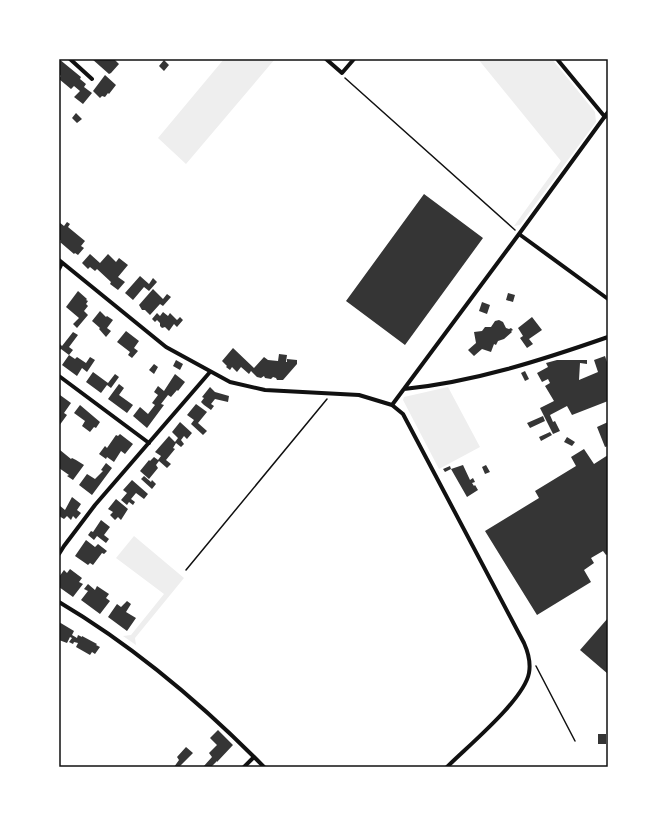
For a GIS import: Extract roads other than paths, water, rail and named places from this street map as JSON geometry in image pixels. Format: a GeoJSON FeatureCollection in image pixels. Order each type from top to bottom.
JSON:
{"type":"FeatureCollection","features":[{"type":"Feature","properties":{"kind":"street"},"geometry":{"type":"LineString","coordinates":[[70,59],[92,79]]}},
{"type":"Feature","properties":{"kind":"street"},"geometry":{"type":"LineString","coordinates":[[326,59],[342,73],[354,59]]}},
{"type":"Feature","properties":{"kind":"street"},"geometry":{"type":"LineString","coordinates":[[557,59],[605,117]]}},
{"type":"Feature","properties":{"kind":"street"},"geometry":{"type":"LineString","coordinates":[[392,405],[520,234],[608,112]]}},
{"type":"Feature","properties":{"kind":"street"},"geometry":{"type":"LineString","coordinates":[[520,234],[608,299]]}},
{"type":"Feature","properties":{"kind":"street"},"geometry":{"type":"LineString","coordinates":[[59,269],[60,262]]}},
{"type":"Feature","properties":{"kind":"street"},"geometry":{"type":"LineString","coordinates":[[60,262],[166,347],[230,382],[265,390],[359,395],[392,405],[403,414],[524,643],[530,667],[527,679],[517,697],[499,717],[447,767]]}},
{"type":"Feature","properties":{"kind":"street"},"geometry":{"type":"LineString","coordinates":[[404,389],[500,372],[608,337]]}},
{"type":"Feature","properties":{"kind":"street"},"geometry":{"type":"LineString","coordinates":[[59,554],[95,505],[210,372]]}},
{"type":"Feature","properties":{"kind":"street"},"geometry":{"type":"LineString","coordinates":[[59,376],[149,443]]}},
{"type":"Feature","properties":{"kind":"street"},"geometry":{"type":"LineString","coordinates":[[59,602],[94,623],[160,671],[264,767]]}},
{"type":"Feature","properties":{"kind":"street"},"geometry":{"type":"LineString","coordinates":[[244,767],[254,757]]}}]}
